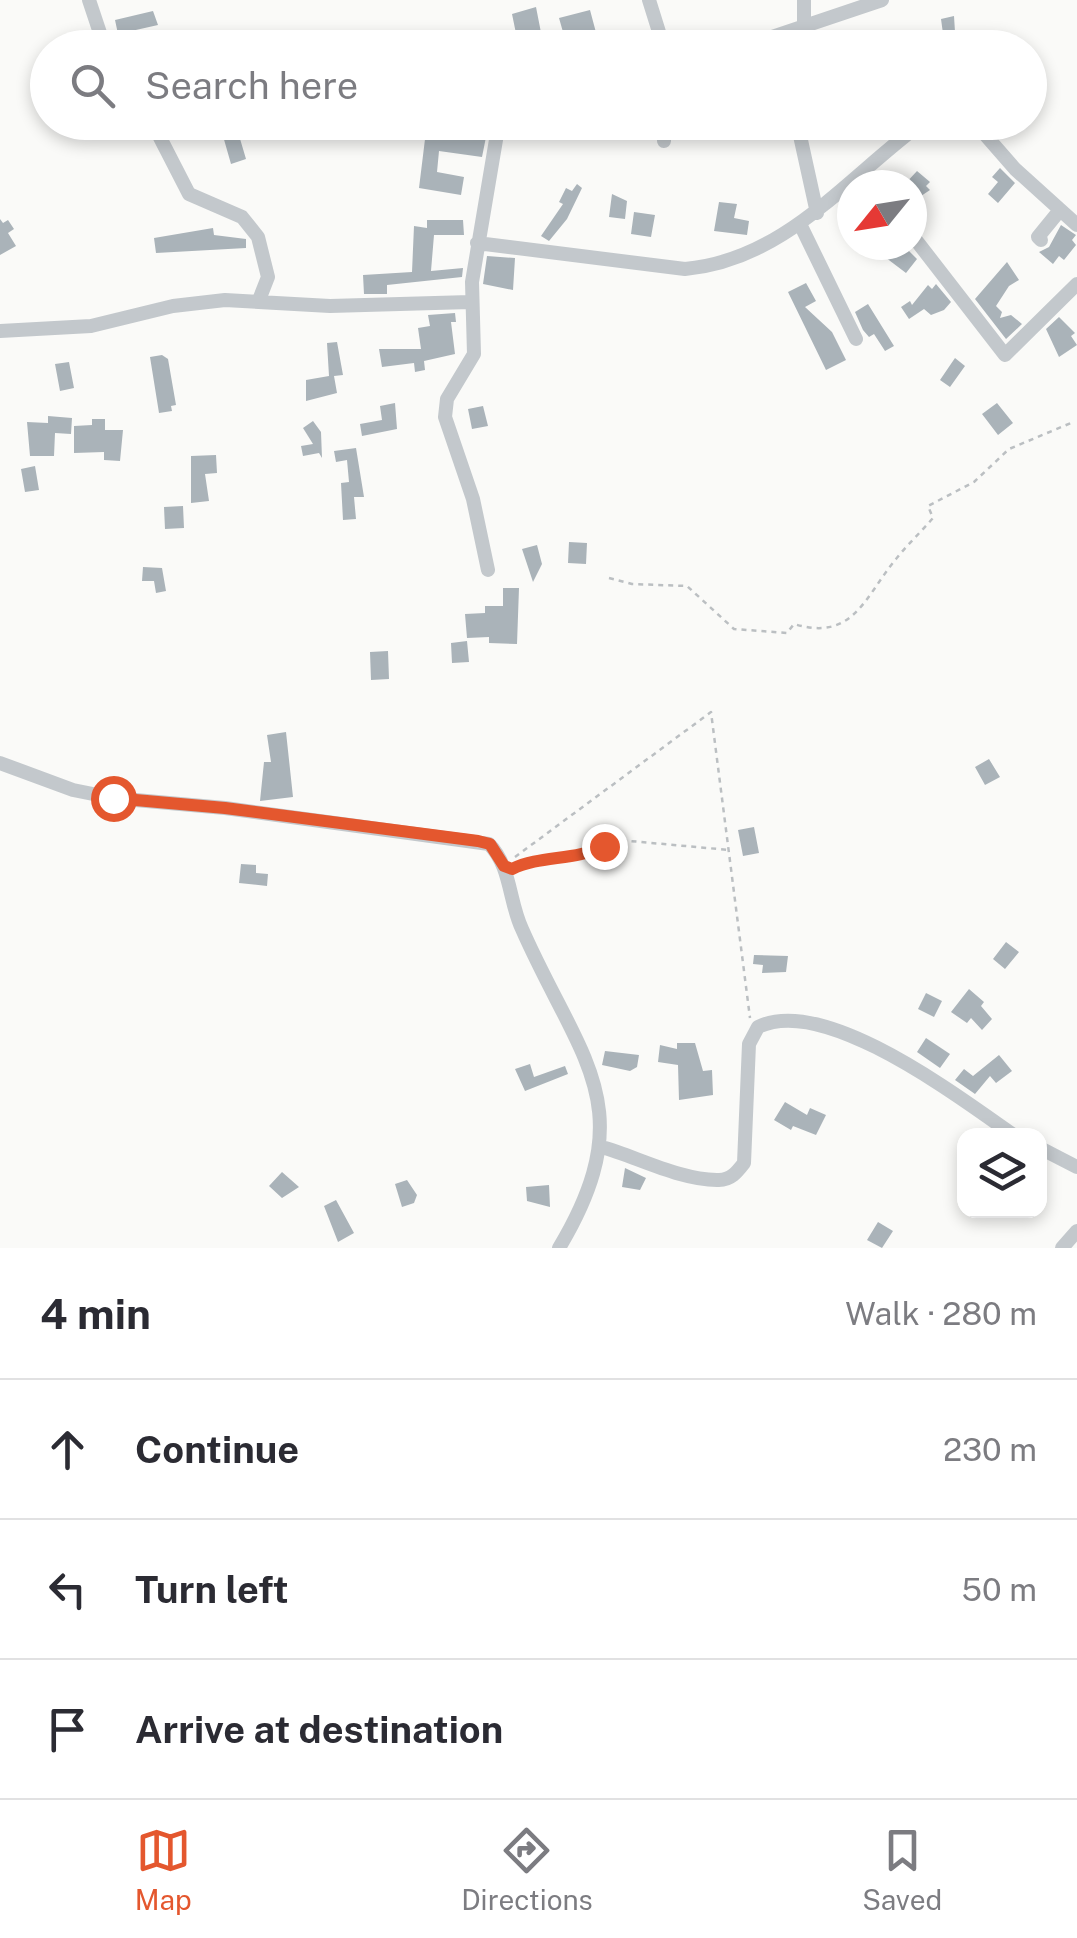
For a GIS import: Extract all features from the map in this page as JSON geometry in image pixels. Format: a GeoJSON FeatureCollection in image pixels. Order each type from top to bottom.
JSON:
{"type":"FeatureCollection","features":[{"type":"Feature","properties":{"kind":"street"},"geometry":{"type":"LineString","coordinates":[[89,0],[98,30]]}},
{"type":"Feature","properties":{"kind":"street"},"geometry":{"type":"LineString","coordinates":[[650,0],[659,30]]}},
{"type":"Feature","properties":{"kind":"street"},"geometry":{"type":"LineString","coordinates":[[804,0],[804,27]]}},
{"type":"Feature","properties":{"kind":"street"},"geometry":{"type":"LineString","coordinates":[[799,30],[882,0]]}},
{"type":"Feature","properties":{"kind":"street"},"geometry":{"type":"LineString","coordinates":[[161,140],[189,194],[242,217],[258,237],[268,277],[259,300]]}},
{"type":"Feature","properties":{"kind":"street"},"geometry":{"type":"LineString","coordinates":[[488,570],[474,499],[446,417],[447,399],[474,354],[470,302],[495,140]]}},
{"type":"Feature","properties":{"kind":"street"},"geometry":{"type":"LineString","coordinates":[[801,140],[818,212]]}},
{"type":"Feature","properties":{"kind":"street"},"geometry":{"type":"LineString","coordinates":[[869,170],[903,140]]}},
{"type":"Feature","properties":{"kind":"street"},"geometry":{"type":"LineString","coordinates":[[992,140],[1077,225]]}},
{"type":"Feature","properties":{"kind":"street"},"geometry":{"type":"LineString","coordinates":[[477,243],[684,269],[733,259],[800,224],[837,197]]}},
{"type":"Feature","properties":{"kind":"street"},"geometry":{"type":"LineString","coordinates":[[1040,240],[1038,237],[1060,210]]}},
{"type":"Feature","properties":{"kind":"street"},"geometry":{"type":"LineString","coordinates":[[800,224],[856,338]]}},
{"type":"Feature","properties":{"kind":"street"},"geometry":{"type":"LineString","coordinates":[[927,255],[1005,356],[1077,284]]}},
{"type":"Feature","properties":{"kind":"street"},"geometry":{"type":"LineString","coordinates":[[0,331],[91,326],[173,306],[259,300],[330,306],[470,302]]}},
{"type":"Feature","properties":{"kind":"street"},"geometry":{"type":"LineString","coordinates":[[0,762],[73,790],[113,798],[225,808],[478,841],[497,852],[521,928],[586,1062],[602,1126],[596,1175],[559,1248]]}},
{"type":"Feature","properties":{"kind":"street"},"geometry":{"type":"LineString","coordinates":[[602,1146],[695,1176],[721,1181],[734,1175],[744,1163],[752,1034],[772,1022],[840,1032],[876,1045],[1003,1128]]}},
{"type":"Feature","properties":{"kind":"street"},"geometry":{"type":"LineString","coordinates":[[1047,1152],[1077,1167]]}},
{"type":"Feature","properties":{"kind":"street"},"geometry":{"type":"LineString","coordinates":[[1062,1248],[1077,1231]]}},
{"type":"Feature","properties":{"kind":"path"},"geometry":{"type":"LineString","coordinates":[[609,578],[632,584],[687,586],[734,628],[787,633],[794,624],[819,632],[847,622],[933,518],[928,506],[974,482],[1009,449],[1071,423]]}},
{"type":"Feature","properties":{"kind":"path"},"geometry":{"type":"LineString","coordinates":[[504,866],[711,712],[752,1034]]}},
{"type":"Feature","properties":{"kind":"path"},"geometry":{"type":"LineString","coordinates":[[504,866],[512,869],[531,860],[586,856],[619,840],[729,850]]}},
{"type":"Feature","properties":{"kind":"building"},"geometry":{"type":"Polygon","coordinates":[[[536,7],[540,30],[515,30],[512,14],[536,7]]]}},
{"type":"Feature","properties":{"kind":"building"},"geometry":{"type":"Polygon","coordinates":[[[590,10],[595,30],[562,30],[559,18],[590,10]]]}},
{"type":"Feature","properties":{"kind":"building"},"geometry":{"type":"Polygon","coordinates":[[[153,11],[158,25],[117,30],[115,20],[153,11]]]}},
{"type":"Feature","properties":{"kind":"building"},"geometry":{"type":"Polygon","coordinates":[[[954,16],[955,30],[943,30],[941,19],[954,16]]]}},
{"type":"Feature","properties":{"kind":"building"},"geometry":{"type":"Polygon","coordinates":[[[224,140],[240,140],[246,159],[231,164],[224,140]]]}},
{"type":"Feature","properties":{"kind":"building"},"geometry":{"type":"Polygon","coordinates":[[[425,140],[485,140],[482,157],[439,151],[437,172],[464,177],[461,195],[419,188],[425,140]]]}},
{"type":"Feature","properties":{"kind":"building"},"geometry":{"type":"Polygon","coordinates":[[[1000,168],[1015,183],[998,203],[988,194],[998,182],[992,177],[1000,168]]]}},
{"type":"Feature","properties":{"kind":"building"},"geometry":{"type":"Polygon","coordinates":[[[577,184],[582,188],[567,219],[549,241],[541,236],[563,204],[559,202],[566,188],[572,191],[577,184]]]}},
{"type":"Feature","properties":{"kind":"building"},"geometry":{"type":"Polygon","coordinates":[[[612,194],[627,201],[625,219],[609,217],[612,194]]]}},
{"type":"Feature","properties":{"kind":"building"},"geometry":{"type":"Polygon","coordinates":[[[719,202],[737,204],[734,218],[749,221],[747,235],[714,231],[719,202]]]}},
{"type":"Feature","properties":{"kind":"building"},"geometry":{"type":"Polygon","coordinates":[[[634,212],[655,215],[651,237],[631,234],[634,212]]]}},
{"type":"Feature","properties":{"kind":"building"},"geometry":{"type":"Polygon","coordinates":[[[0,219],[3,223],[8,220],[14,229],[8,233],[16,246],[0,255],[0,219]]]}},
{"type":"Feature","properties":{"kind":"building"},"geometry":{"type":"Polygon","coordinates":[[[427,220],[463,220],[464,235],[434,235],[431,271],[463,268],[462,277],[387,285],[387,294],[364,294],[363,275],[412,272],[414,226],[427,228],[427,220]]]}},
{"type":"Feature","properties":{"kind":"building"},"geometry":{"type":"Polygon","coordinates":[[[1061,225],[1076,235],[1072,240],[1076,245],[1064,260],[1059,256],[1053,264],[1039,252],[1049,247],[1061,225]]]}},
{"type":"Feature","properties":{"kind":"building"},"geometry":{"type":"Polygon","coordinates":[[[213,228],[214,235],[246,239],[246,248],[156,253],[154,238],[213,228]]]}},
{"type":"Feature","properties":{"kind":"building"},"geometry":{"type":"Polygon","coordinates":[[[487,256],[515,258],[513,290],[483,284],[487,256]]]}},
{"type":"Feature","properties":{"kind":"building"},"geometry":{"type":"Polygon","coordinates":[[[889,260],[916,260],[906,273],[889,260]]]}},
{"type":"Feature","properties":{"kind":"building"},"geometry":{"type":"Polygon","coordinates":[[[1007,262],[1019,280],[1009,286],[996,306],[1002,312],[1000,318],[1011,315],[1022,324],[1006,339],[975,299],[1007,262]]]}},
{"type":"Feature","properties":{"kind":"building"},"geometry":{"type":"Polygon","coordinates":[[[806,283],[816,301],[805,307],[832,332],[846,360],[826,370],[788,292],[806,283]]]}},
{"type":"Feature","properties":{"kind":"building"},"geometry":{"type":"Polygon","coordinates":[[[936,284],[951,302],[944,310],[931,315],[924,309],[909,319],[901,307],[910,301],[912,305],[928,285],[932,289],[936,284]]]}},
{"type":"Feature","properties":{"kind":"building"},"geometry":{"type":"Polygon","coordinates":[[[868,304],[894,346],[885,351],[874,334],[869,337],[863,330],[855,312],[868,304]]]}},
{"type":"Feature","properties":{"kind":"building"},"geometry":{"type":"Polygon","coordinates":[[[455,313],[456,322],[451,322],[455,354],[424,361],[425,370],[415,372],[414,363],[382,367],[379,349],[421,349],[418,328],[430,326],[428,315],[455,313]]]}},
{"type":"Feature","properties":{"kind":"building"},"geometry":{"type":"Polygon","coordinates":[[[1059,317],[1075,333],[1071,336],[1077,345],[1059,357],[1046,329],[1059,317]]]}},
{"type":"Feature","properties":{"kind":"building"},"geometry":{"type":"Polygon","coordinates":[[[337,342],[343,375],[334,376],[337,393],[306,401],[306,380],[329,376],[327,343],[337,342]]]}},
{"type":"Feature","properties":{"kind":"building"},"geometry":{"type":"Polygon","coordinates":[[[162,355],[168,359],[176,405],[171,406],[172,411],[159,413],[150,357],[162,355]]]}},
{"type":"Feature","properties":{"kind":"building"},"geometry":{"type":"Polygon","coordinates":[[[955,358],[965,366],[950,387],[940,380],[955,358]]]}},
{"type":"Feature","properties":{"kind":"building"},"geometry":{"type":"Polygon","coordinates":[[[69,362],[74,388],[60,391],[55,364],[69,362]]]}},
{"type":"Feature","properties":{"kind":"building"},"geometry":{"type":"Polygon","coordinates":[[[395,403],[397,429],[362,436],[360,424],[382,420],[380,406],[395,403]]]}},
{"type":"Feature","properties":{"kind":"building"},"geometry":{"type":"Polygon","coordinates":[[[997,403],[1013,423],[998,435],[982,414],[997,403]]]}},
{"type":"Feature","properties":{"kind":"building"},"geometry":{"type":"Polygon","coordinates":[[[483,406],[488,426],[472,429],[468,409],[483,406]]]}},
{"type":"Feature","properties":{"kind":"building"},"geometry":{"type":"Polygon","coordinates":[[[48,416],[72,418],[71,434],[55,433],[54,456],[30,456],[27,422],[48,423],[48,416]]]}},
{"type":"Feature","properties":{"kind":"building"},"geometry":{"type":"Polygon","coordinates":[[[92,419],[105,419],[105,430],[123,430],[120,461],[104,460],[104,452],[74,453],[74,426],[92,425],[92,419]]]}},
{"type":"Feature","properties":{"kind":"building"},"geometry":{"type":"Polygon","coordinates":[[[313,421],[321,432],[322,458],[319,453],[303,456],[301,446],[313,444],[303,428],[313,421]]]}},
{"type":"Feature","properties":{"kind":"building"},"geometry":{"type":"Polygon","coordinates":[[[356,448],[364,497],[354,497],[356,519],[343,520],[341,483],[349,482],[347,460],[336,462],[334,451],[356,448]]]}},
{"type":"Feature","properties":{"kind":"building"},"geometry":{"type":"Polygon","coordinates":[[[216,455],[217,473],[205,474],[209,501],[191,503],[191,456],[216,455]]]}},
{"type":"Feature","properties":{"kind":"building"},"geometry":{"type":"Polygon","coordinates":[[[35,466],[39,490],[25,492],[21,469],[35,466]]]}},
{"type":"Feature","properties":{"kind":"building"},"geometry":{"type":"Polygon","coordinates":[[[183,506],[184,528],[165,529],[164,507],[183,506]]]}},
{"type":"Feature","properties":{"kind":"building"},"geometry":{"type":"Polygon","coordinates":[[[569,542],[587,543],[586,564],[568,563],[569,542]]]}},
{"type":"Feature","properties":{"kind":"building"},"geometry":{"type":"Polygon","coordinates":[[[537,545],[542,564],[533,582],[522,549],[537,545]]]}},
{"type":"Feature","properties":{"kind":"building"},"geometry":{"type":"Polygon","coordinates":[[[143,567],[162,568],[166,591],[156,593],[154,581],[142,581],[143,567]]]}},
{"type":"Feature","properties":{"kind":"building"},"geometry":{"type":"Polygon","coordinates":[[[503,588],[519,588],[517,644],[489,643],[489,637],[467,638],[465,614],[485,613],[485,606],[503,606],[503,588]]]}},
{"type":"Feature","properties":{"kind":"building"},"geometry":{"type":"Polygon","coordinates":[[[467,641],[469,662],[452,663],[451,643],[467,641]]]}},
{"type":"Feature","properties":{"kind":"building"},"geometry":{"type":"Polygon","coordinates":[[[388,651],[389,679],[371,680],[370,652],[388,651]]]}},
{"type":"Feature","properties":{"kind":"building"},"geometry":{"type":"Polygon","coordinates":[[[286,732],[293,797],[260,801],[264,762],[271,762],[267,735],[286,732]]]}},
{"type":"Feature","properties":{"kind":"building"},"geometry":{"type":"Polygon","coordinates":[[[989,759],[1000,777],[985,785],[975,767],[989,759]]]}},
{"type":"Feature","properties":{"kind":"building"},"geometry":{"type":"Polygon","coordinates":[[[754,827],[759,853],[743,856],[738,830],[754,827]]]}},
{"type":"Feature","properties":{"kind":"building"},"geometry":{"type":"Polygon","coordinates":[[[241,864],[256,865],[256,873],[268,874],[267,886],[239,883],[241,864]]]}},
{"type":"Feature","properties":{"kind":"building"},"geometry":{"type":"Polygon","coordinates":[[[1006,942],[1019,952],[1005,969],[993,959],[1006,942]]]}},
{"type":"Feature","properties":{"kind":"building"},"geometry":{"type":"Polygon","coordinates":[[[754,955],[788,956],[786,972],[762,973],[763,965],[753,964],[754,955]]]}},
{"type":"Feature","properties":{"kind":"building"},"geometry":{"type":"Polygon","coordinates":[[[969,989],[984,1002],[981,1006],[992,1019],[982,1030],[971,1018],[967,1023],[951,1012],[969,989]]]}},
{"type":"Feature","properties":{"kind":"building"},"geometry":{"type":"Polygon","coordinates":[[[926,993],[942,1001],[934,1017],[918,1009],[926,993]]]}},
{"type":"Feature","properties":{"kind":"building"},"geometry":{"type":"Polygon","coordinates":[[[926,1038],[950,1054],[940,1068],[917,1052],[926,1038]]]}},
{"type":"Feature","properties":{"kind":"building"},"geometry":{"type":"Polygon","coordinates":[[[677,1043],[695,1043],[703,1071],[712,1070],[713,1095],[679,1100],[678,1065],[658,1062],[660,1045],[677,1049],[677,1043]]]}},
{"type":"Feature","properties":{"kind":"building"},"geometry":{"type":"Polygon","coordinates":[[[605,1051],[639,1055],[637,1067],[630,1071],[602,1065],[605,1051]]]}},
{"type":"Feature","properties":{"kind":"building"},"geometry":{"type":"Polygon","coordinates":[[[999,1055],[1012,1071],[996,1083],[990,1076],[975,1094],[955,1080],[964,1069],[973,1076],[999,1055]]]}},
{"type":"Feature","properties":{"kind":"building"},"geometry":{"type":"Polygon","coordinates":[[[530,1064],[534,1077],[565,1066],[568,1074],[525,1091],[515,1069],[530,1064]]]}},
{"type":"Feature","properties":{"kind":"building"},"geometry":{"type":"Polygon","coordinates":[[[785,1102],[807,1115],[810,1108],[826,1115],[816,1135],[793,1126],[791,1130],[774,1120],[785,1102]]]}},
{"type":"Feature","properties":{"kind":"building"},"geometry":{"type":"Polygon","coordinates":[[[625,1168],[646,1178],[640,1190],[622,1187],[625,1168]]]}},
{"type":"Feature","properties":{"kind":"building"},"geometry":{"type":"Polygon","coordinates":[[[282,1172],[299,1187],[282,1198],[269,1186],[282,1172]]]}},
{"type":"Feature","properties":{"kind":"building"},"geometry":{"type":"Polygon","coordinates":[[[407,1180],[417,1195],[414,1203],[402,1207],[395,1184],[407,1180]]]}},
{"type":"Feature","properties":{"kind":"building"},"geometry":{"type":"Polygon","coordinates":[[[549,1185],[550,1207],[527,1201],[526,1187],[549,1185]]]}},
{"type":"Feature","properties":{"kind":"building"},"geometry":{"type":"Polygon","coordinates":[[[336,1200],[354,1233],[338,1242],[324,1206],[336,1200]]]}},
{"type":"Feature","properties":{"kind":"building"},"geometry":{"type":"Polygon","coordinates":[[[878,1222],[893,1231],[882,1248],[867,1240],[878,1222]]]}},
{"type":"Feature","properties":{"kind":"route"},"geometry":{"type":"LineString","coordinates":[[113,798],[296,816],[478,841],[490,844],[504,866],[512,869],[531,860],[546,862],[571,854],[586,856],[604,846]]}}]}
